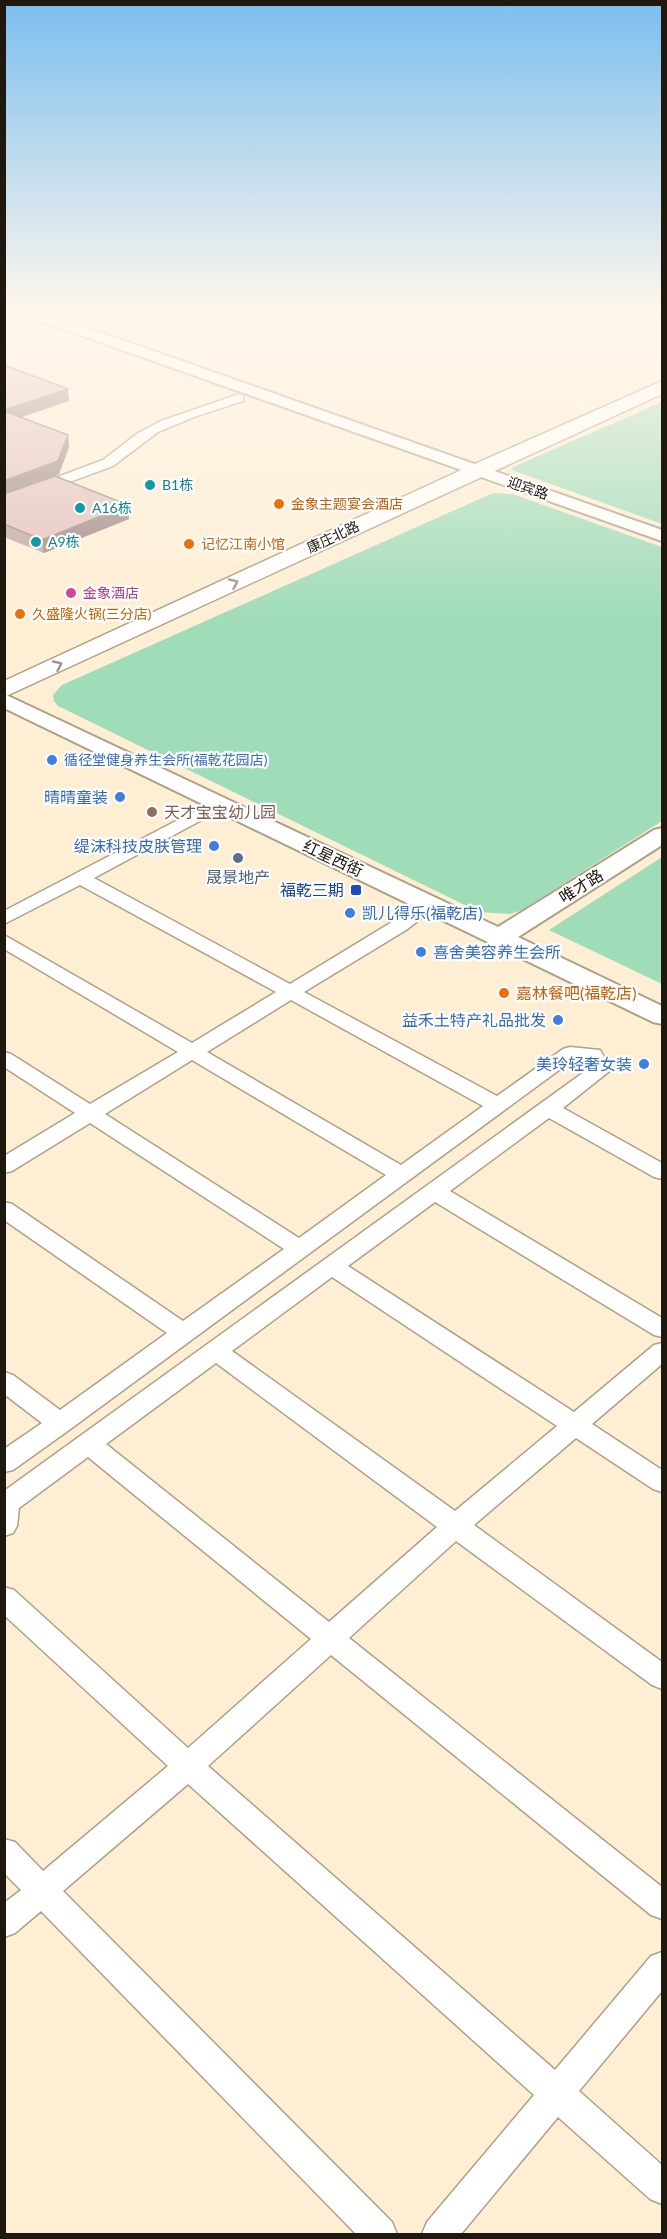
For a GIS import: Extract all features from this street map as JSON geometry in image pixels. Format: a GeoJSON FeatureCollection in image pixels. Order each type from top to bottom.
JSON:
{"type":"FeatureCollection","features":[{"type":"Feature","properties":{"kind":"highway","name":"康庄北路"},"geometry":{"type":"LineString","coordinates":[[4,690],[580,413]]}},
{"type":"Feature","properties":{"kind":"highway","name":"康庄北路"},"geometry":{"type":"LineString","coordinates":[[4,668],[468,467],[598,413]]}},
{"type":"Feature","properties":{"kind":"main road","name":"迎宾路"},"geometry":{"type":"LineString","coordinates":[[316,413],[663,536]]}},
{"type":"Feature","properties":{"kind":"main road","name":"红星西街"},"geometry":{"type":"LineString","coordinates":[[4,700],[663,1016]]}},
{"type":"Feature","properties":{"kind":"main road","name":"唯才路"},"geometry":{"type":"LineString","coordinates":[[500,937],[663,835]]}},
{"type":"Feature","properties":{"kind":"street"},"geometry":{"type":"LineString","coordinates":[[4,502],[108,463],[121,456],[141,436],[199,413]]}},
{"type":"Feature","properties":{"kind":"street"},"geometry":{"type":"LineString","coordinates":[[4,919],[218,804]]}},
{"type":"Feature","properties":{"kind":"street"},"geometry":{"type":"LineString","coordinates":[[80,878],[498,1106]]}},
{"type":"Feature","properties":{"kind":"street"},"geometry":{"type":"LineString","coordinates":[[4,1166],[399,926],[430,903]]}},
{"type":"Feature","properties":{"kind":"street"},"geometry":{"type":"LineString","coordinates":[[4,941],[402,1175]]}},
{"type":"Feature","properties":{"kind":"street"},"geometry":{"type":"LineString","coordinates":[[4,1463],[570,1053],[593,1054],[602,1069],[7,1503],[4,1526]]}},
{"type":"Feature","properties":{"kind":"street"},"geometry":{"type":"LineString","coordinates":[[4,1058],[300,1249]]}},
{"type":"Feature","properties":{"kind":"street"},"geometry":{"type":"LineString","coordinates":[[548,1108],[663,1172]]}},
{"type":"Feature","properties":{"kind":"street"},"geometry":{"type":"LineString","coordinates":[[434,1191],[663,1329]]}},
{"type":"Feature","properties":{"kind":"street"},"geometry":{"type":"LineString","coordinates":[[4,1209],[184,1333]]}},
{"type":"Feature","properties":{"kind":"street"},"geometry":{"type":"LineString","coordinates":[[332,1266],[663,1482]]}},
{"type":"Feature","properties":{"kind":"street"},"geometry":{"type":"LineString","coordinates":[[4,1923],[188,1766],[455,1526],[576,1426],[663,1350]]}},
{"type":"Feature","properties":{"kind":"street"},"geometry":{"type":"LineString","coordinates":[[216,1351],[663,1677]]}},
{"type":"Feature","properties":{"kind":"street"},"geometry":{"type":"LineString","coordinates":[[4,1381],[60,1424]]}},
{"type":"Feature","properties":{"kind":"street"},"geometry":{"type":"LineString","coordinates":[[88,1444],[663,1905]]}},
{"type":"Feature","properties":{"kind":"street"},"geometry":{"type":"LineString","coordinates":[[4,1598],[188,1766],[663,2187]]}},
{"type":"Feature","properties":{"kind":"street"},"geometry":{"type":"LineString","coordinates":[[4,1852],[380,2235]]}},
{"type":"Feature","properties":{"kind":"street"},"geometry":{"type":"LineString","coordinates":[[439,2235],[663,1967]]}},
{"type":"Feature","properties":{"kind":"green space"},"geometry":{"type":"Polygon","coordinates":[[[636,413],[662,413],[662,524],[512,470],[513,467],[636,413]]]}},
{"type":"Feature","properties":{"kind":"green space"},"geometry":{"type":"Polygon","coordinates":[[[493,493],[512,494],[662,547],[662,821],[522,910],[510,914],[479,912],[58,706],[54,701],[53,695],[62,685],[493,493]]]}},
{"type":"Feature","properties":{"kind":"green space"},"geometry":{"type":"Polygon","coordinates":[[[662,857],[662,984],[549,930],[662,857]]]}},
{"type":"Feature","properties":{"kind":"building"},"geometry":{"type":"Polygon","coordinates":[[[4,413],[11,413],[68,435],[58,461],[4,481],[4,413]]]}},
{"type":"Feature","properties":{"kind":"building"},"geometry":{"type":"Polygon","coordinates":[[[55,476],[128,505],[42,540],[4,524],[4,494],[55,476]]]}},
{"type":"Feature","properties":{"kind":"place","name":"B1栋"},"geometry":{"type":"Point","coordinates":[150,485]}},
{"type":"Feature","properties":{"kind":"place","name":"金象主题宴会酒店"},"geometry":{"type":"Point","coordinates":[279,504]}},
{"type":"Feature","properties":{"kind":"place","name":"A16栋"},"geometry":{"type":"Point","coordinates":[80,508]}},
{"type":"Feature","properties":{"kind":"place","name":"A9栋"},"geometry":{"type":"Point","coordinates":[36,542]}},
{"type":"Feature","properties":{"kind":"place","name":"记忆江南小馆"},"geometry":{"type":"Point","coordinates":[189,544]}},
{"type":"Feature","properties":{"kind":"place","name":"金象酒店"},"geometry":{"type":"Point","coordinates":[71,593]}},
{"type":"Feature","properties":{"kind":"place","name":"久盛隆火锅(三分店)"},"geometry":{"type":"Point","coordinates":[20,614]}},
{"type":"Feature","properties":{"kind":"place","name":"循径堂健身养生会所(福乾花园店)"},"geometry":{"type":"Point","coordinates":[52,760]}},
{"type":"Feature","properties":{"kind":"place","name":"晴晴童装"},"geometry":{"type":"Point","coordinates":[120,797]}},
{"type":"Feature","properties":{"kind":"place","name":"天才宝宝幼儿园"},"geometry":{"type":"Point","coordinates":[152,812]}},
{"type":"Feature","properties":{"kind":"place","name":"缇沫科技皮肤管理"},"geometry":{"type":"Point","coordinates":[214,846]}},
{"type":"Feature","properties":{"kind":"place","name":"晟景地产"},"geometry":{"type":"Point","coordinates":[238,858]}},
{"type":"Feature","properties":{"kind":"place","name":"福乾三期"},"geometry":{"type":"Point","coordinates":[356,890]}},
{"type":"Feature","properties":{"kind":"place","name":"凯儿得乐(福乾店)"},"geometry":{"type":"Point","coordinates":[350,913]}},
{"type":"Feature","properties":{"kind":"place","name":"喜舍美容养生会所"},"geometry":{"type":"Point","coordinates":[421,952]}},
{"type":"Feature","properties":{"kind":"place","name":"嘉林餐吧(福乾店)"},"geometry":{"type":"Point","coordinates":[504,993]}},
{"type":"Feature","properties":{"kind":"place","name":"益禾土特产礼品批发"},"geometry":{"type":"Point","coordinates":[558,1020]}},
{"type":"Feature","properties":{"kind":"place","name":"美玲轻奢女装"},"geometry":{"type":"Point","coordinates":[644,1064]}}]}
